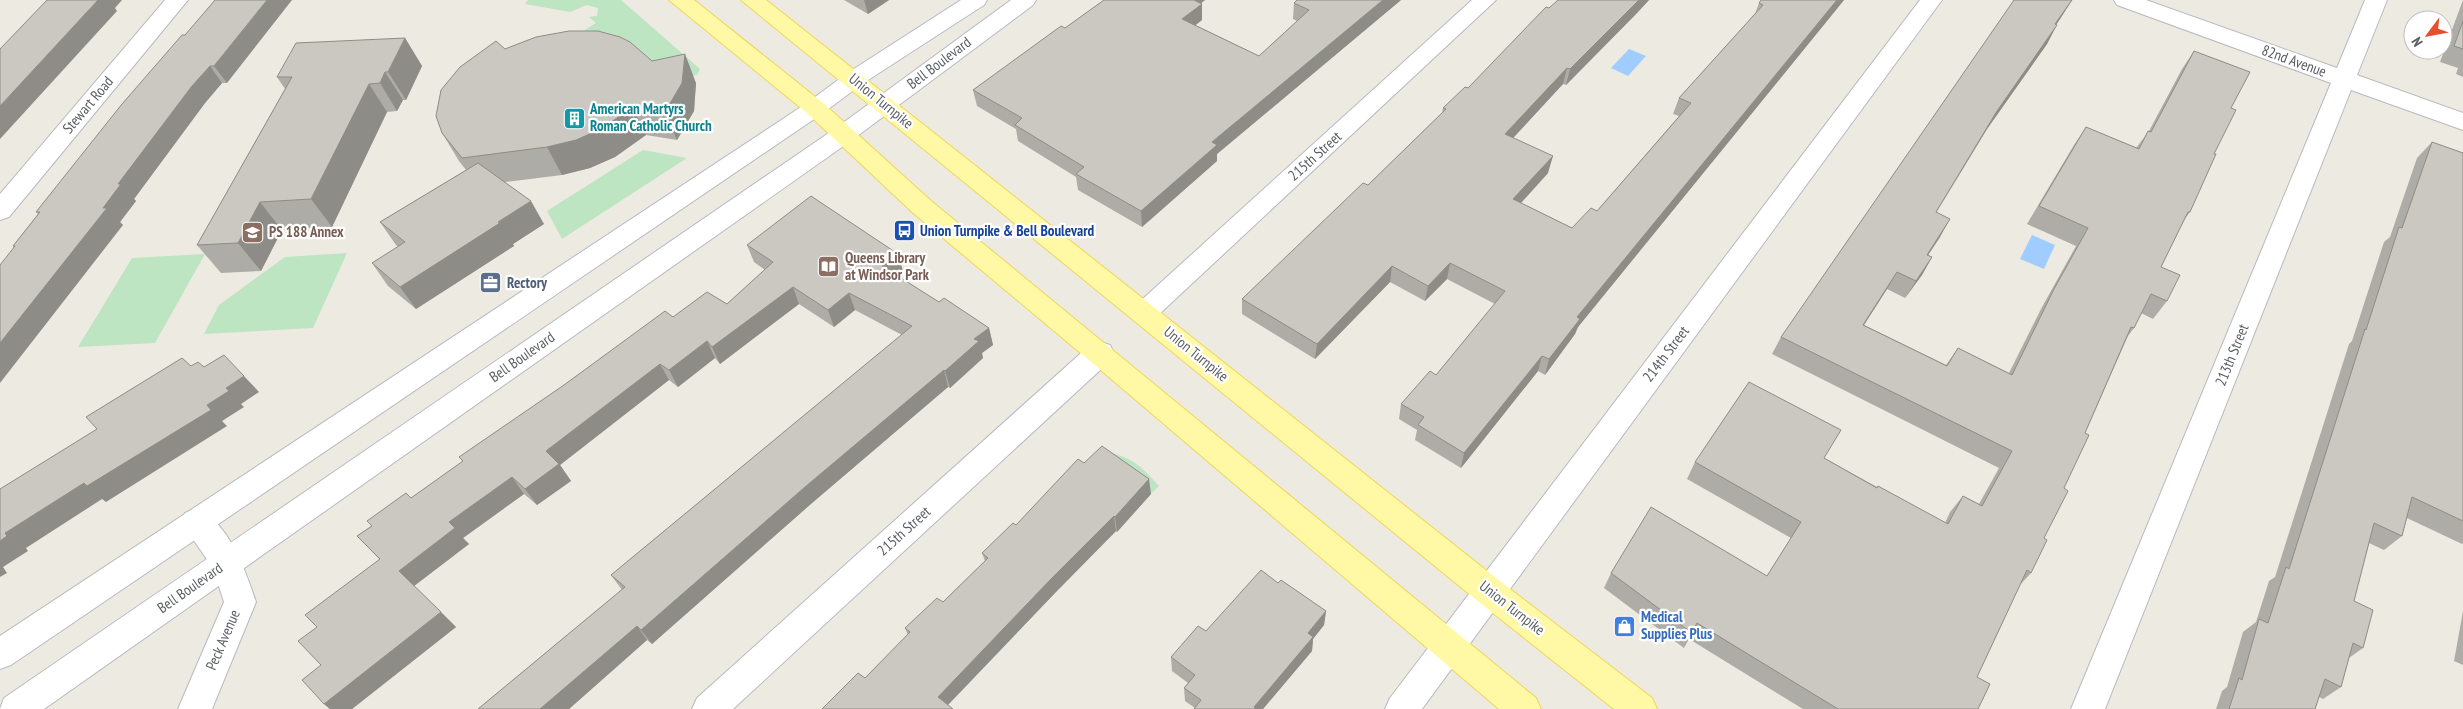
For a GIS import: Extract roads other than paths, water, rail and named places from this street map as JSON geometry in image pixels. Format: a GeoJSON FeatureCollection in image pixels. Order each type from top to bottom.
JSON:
{"type":"FeatureCollection","features":[{"type":"Feature","properties":{"kind":"main road"},"geometry":{"type":"LineString","coordinates":[[680,0],[815,108],[921,206],[1100,353],[1524,709]]}},
{"type":"Feature","properties":{"kind":"main road","name":"Union Turnpike"},"geometry":{"type":"LineString","coordinates":[[752,0],[854,79],[1145,312],[1490,592],[1640,709]]}},
{"type":"Feature","properties":{"kind":"street","name":"Stewart Road"},"geometry":{"type":"LineString","coordinates":[[0,211],[177,0]]}},
{"type":"Feature","properties":{"kind":"street","name":"Bell Boulevard"},"geometry":{"type":"LineString","coordinates":[[0,654],[815,108],[854,79],[976,0]]}},
{"type":"Feature","properties":{"kind":"street","name":"Bell Boulevard"},"geometry":{"type":"LineString","coordinates":[[16,709],[844,134],[1024,0]]}},
{"type":"Feature","properties":{"kind":"street","name":"215th Street"},"geometry":{"type":"LineString","coordinates":[[1145,312],[1485,0]]}},
{"type":"Feature","properties":{"kind":"street","name":"214th Street"},"geometry":{"type":"LineString","coordinates":[[1402,709],[1931,0]]}},
{"type":"Feature","properties":{"kind":"street","name":"82nd Avenue"},"geometry":{"type":"LineString","coordinates":[[2125,0],[2463,122]]}},
{"type":"Feature","properties":{"kind":"street","name":"213th Street"},"geometry":{"type":"LineString","coordinates":[[2088,709],[2376,0]]}},
{"type":"Feature","properties":{"kind":"street","name":"215th Street"},"geometry":{"type":"LineString","coordinates":[[709,709],[1100,353]]}},
{"type":"Feature","properties":{"kind":"street","name":"Peck Avenue"},"geometry":{"type":"LineString","coordinates":[[195,709],[240,602],[227,562],[196,522]]}},
{"type":"Feature","properties":{"kind":"water"},"geometry":{"type":"Polygon","coordinates":[[[1629,49],[1646,56],[1628,76],[1611,68],[1629,49]]]}},
{"type":"Feature","properties":{"kind":"water"},"geometry":{"type":"Polygon","coordinates":[[[2032,235],[2055,245],[2044,269],[2020,259],[2032,235]]]}},
{"type":"Feature","properties":{"kind":"place","name":"American Martyrs Roman Catholic Church"},"geometry":{"type":"Point","coordinates":[574,118]}},
{"type":"Feature","properties":{"kind":"place","name":"Union Turnpike & Bell Boulevard"},"geometry":{"type":"Point","coordinates":[904,231]}},
{"type":"Feature","properties":{"kind":"place","name":"PS 188 Annex"},"geometry":{"type":"Point","coordinates":[253,232]}},
{"type":"Feature","properties":{"kind":"place","name":"Queens Library at Windsor Park"},"geometry":{"type":"Point","coordinates":[829,267]}},
{"type":"Feature","properties":{"kind":"place","name":"Rectory"},"geometry":{"type":"Point","coordinates":[491,283]}},
{"type":"Feature","properties":{"kind":"place","name":"Medical Supplies Plus"},"geometry":{"type":"Point","coordinates":[1625,626]}}]}
